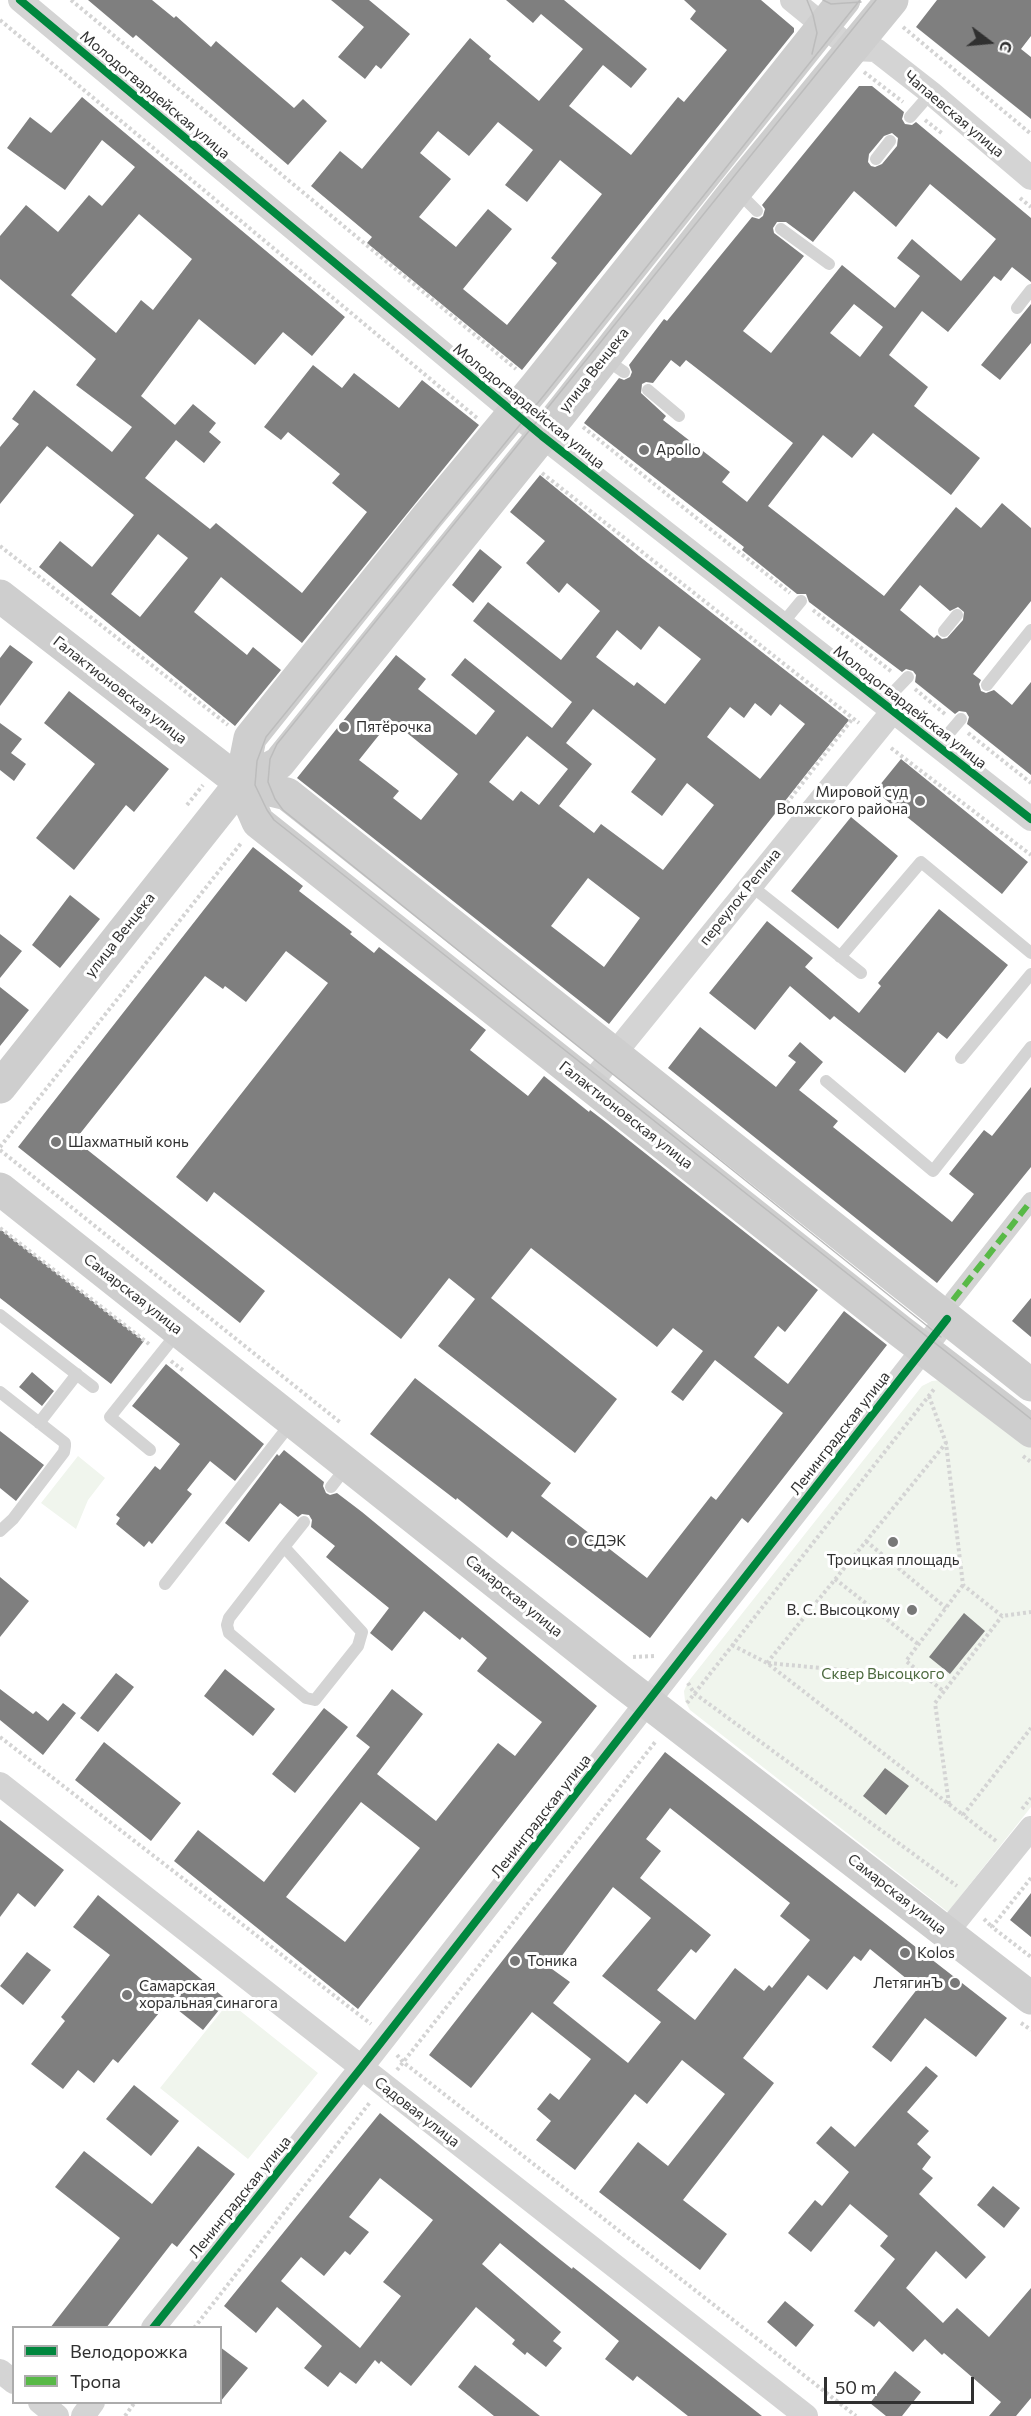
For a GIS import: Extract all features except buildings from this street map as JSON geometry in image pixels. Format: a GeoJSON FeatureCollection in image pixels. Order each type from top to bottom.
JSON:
{"type":"FeatureCollection","features":[{"type":"Feature","properties":{"kind":"main road","name":"улица Венцека"},"geometry":{"type":"LineString","coordinates":[[241,783],[250,738],[505,424],[843,0]]}},
{"type":"Feature","properties":{"kind":"main road","name":"улица Венцека"},"geometry":{"type":"LineString","coordinates":[[0,1087],[241,783],[279,764],[532,448],[614,365],[747,200],[873,34]]}},
{"type":"Feature","properties":{"kind":"main road","name":"Галактионовская улица"},"geometry":{"type":"LineString","coordinates":[[0,596],[241,783],[287,794],[614,1054],[950,1309],[1031,1386]]}},
{"type":"Feature","properties":{"kind":"main road","name":"Галактионовская улица"},"geometry":{"type":"LineString","coordinates":[[241,783],[258,822],[924,1349],[1031,1431]]}},
{"type":"Feature","properties":{"kind":"main road","name":"Самарская улица"},"geometry":{"type":"LineString","coordinates":[[0,1189],[294,1421],[340,1476],[660,1712],[1031,1998]]}},
{"type":"Feature","properties":{"kind":"street","name":"Молодогвардейская улица"},"geometry":{"type":"LineString","coordinates":[[20,0],[532,448],[782,624],[1031,819]]}},
{"type":"Feature","properties":{"kind":"street","name":"Чапаевская улица"},"geometry":{"type":"LineString","coordinates":[[792,0],[822,26],[873,34]]}},
{"type":"Feature","properties":{"kind":"street","name":"Чапаевская улица"},"geometry":{"type":"LineString","coordinates":[[843,0],[873,34],[1022,185]]}},
{"type":"Feature","properties":{"kind":"street","name":"переулок Репина"},"geometry":{"type":"LineString","coordinates":[[590,1085],[872,735],[888,707]]}},
{"type":"Feature","properties":{"kind":"street","name":"Ленинградская улица"},"geometry":{"type":"LineString","coordinates":[[155,2326],[384,2037],[660,1712],[677,1661],[924,1349],[950,1309],[1031,1201]]}},
{"type":"Feature","properties":{"kind":"street","name":"Садовая улица"},"geometry":{"type":"LineString","coordinates":[[0,1784],[806,2416]]}},
{"type":"Feature","properties":{"kind":"street"},"geometry":{"type":"LineString","coordinates":[[946,1933],[1031,1828]]}},
{"type":"Feature","properties":{"kind":"street"},"geometry":{"type":"LineString","coordinates":[[0,2371],[12,2380]]}},
{"type":"Feature","properties":{"kind":"street"},"geometry":{"type":"LineString","coordinates":[[41,2404],[57,2416]]}},
{"type":"Feature","properties":{"kind":"street"},"geometry":{"type":"LineString","coordinates":[[83,2416],[92,2404]]}},
{"type":"Feature","properties":{"kind":"lane"},"geometry":{"type":"LineString","coordinates":[[912,114],[931,93]]}},
{"type":"Feature","properties":{"kind":"lane"},"geometry":{"type":"LineString","coordinates":[[876,159],[890,141]]}},
{"type":"Feature","properties":{"kind":"lane"},"geometry":{"type":"LineString","coordinates":[[781,229],[829,264]]}},
{"type":"Feature","properties":{"kind":"lane"},"geometry":{"type":"LineString","coordinates":[[1017,308],[1031,290]]}},
{"type":"Feature","properties":{"kind":"lane"},"geometry":{"type":"LineString","coordinates":[[648,390],[679,416]]}},
{"type":"Feature","properties":{"kind":"lane"},"geometry":{"type":"LineString","coordinates":[[782,624],[801,601]]}},
{"type":"Feature","properties":{"kind":"lane"},"geometry":{"type":"LineString","coordinates":[[944,631],[957,615]]}},
{"type":"Feature","properties":{"kind":"lane"},"geometry":{"type":"LineString","coordinates":[[987,685],[1031,630]]}},
{"type":"Feature","properties":{"kind":"lane"},"geometry":{"type":"LineString","coordinates":[[888,707],[908,676]]}},
{"type":"Feature","properties":{"kind":"lane"},"geometry":{"type":"LineString","coordinates":[[938,746],[961,719]]}},
{"type":"Feature","properties":{"kind":"lane"},"geometry":{"type":"LineString","coordinates":[[840,957],[921,862],[1031,953]]}},
{"type":"Feature","properties":{"kind":"lane"},"geometry":{"type":"LineString","coordinates":[[750,885],[861,973]]}},
{"type":"Feature","properties":{"kind":"lane"},"geometry":{"type":"LineString","coordinates":[[961,1058],[1031,974]]}},
{"type":"Feature","properties":{"kind":"lane"},"geometry":{"type":"LineString","coordinates":[[826,1081],[933,1171],[1031,1047]]}},
{"type":"Feature","properties":{"kind":"lane"},"geometry":{"type":"LineString","coordinates":[[0,1315],[93,1387]]}},
{"type":"Feature","properties":{"kind":"lane"},"geometry":{"type":"LineString","coordinates":[[150,1450],[110,1417],[180,1331]]}},
{"type":"Feature","properties":{"kind":"lane"},"geometry":{"type":"LineString","coordinates":[[39,1423],[77,1374]]}},
{"type":"Feature","properties":{"kind":"lane"},"geometry":{"type":"LineString","coordinates":[[0,1392],[64,1443],[64,1452],[13,1519],[0,1531]]}},
{"type":"Feature","properties":{"kind":"lane"},"geometry":{"type":"LineString","coordinates":[[165,1584],[294,1421]]}},
{"type":"Feature","properties":{"kind":"lane"},"geometry":{"type":"LineString","coordinates":[[284,1547],[362,1632],[358,1646],[315,1700],[306,1698],[229,1633],[227,1625],[230,1618],[284,1547],[304,1522]]}},
{"type":"Feature","properties":{"kind":"path"},"geometry":{"type":"LineString","coordinates":[[0,20],[505,424]]}},
{"type":"Feature","properties":{"kind":"path"},"geometry":{"type":"LineString","coordinates":[[950,140],[912,114],[873,34],[897,21],[1031,134]]}},
{"type":"Feature","properties":{"kind":"path"},"geometry":{"type":"LineString","coordinates":[[1022,185],[1031,207]]}},
{"type":"Feature","properties":{"kind":"path"},"geometry":{"type":"LineString","coordinates":[[532,448],[548,478],[872,735],[1031,855]]}},
{"type":"Feature","properties":{"kind":"path"},"geometry":{"type":"LineString","coordinates":[[0,546],[240,735],[250,738]]}},
{"type":"Feature","properties":{"kind":"path"},"geometry":{"type":"LineString","coordinates":[[0,1150],[345,1426]]}},
{"type":"Feature","properties":{"kind":"path"},"geometry":{"type":"LineString","coordinates":[[196,2326],[403,2062],[660,1712],[694,1693],[936,1388]]}},
{"type":"Feature","properties":{"kind":"path"},"geometry":{"type":"LineString","coordinates":[[929,1396],[946,1443],[963,1586],[906,1661],[942,1690]]}},
{"type":"Feature","properties":{"kind":"path"},"geometry":{"type":"LineString","coordinates":[[767,1663],[946,1443]]}},
{"type":"Feature","properties":{"kind":"path"},"geometry":{"type":"LineString","coordinates":[[866,1541],[946,1608]]}},
{"type":"Feature","properties":{"kind":"path"},"geometry":{"type":"LineString","coordinates":[[835,1579],[918,1644]]}},
{"type":"Feature","properties":{"kind":"path"},"geometry":{"type":"LineString","coordinates":[[963,1586],[1002,1616]]}},
{"type":"Feature","properties":{"kind":"path"},"geometry":{"type":"LineString","coordinates":[[949,1804],[935,1703],[942,1690],[1002,1616],[1031,1612]]}},
{"type":"Feature","properties":{"kind":"path"},"geometry":{"type":"LineString","coordinates":[[732,1645],[767,1663],[997,1842]]}},
{"type":"Feature","properties":{"kind":"path"},"geometry":{"type":"LineString","coordinates":[[624,1650],[633,1657],[653,1658],[660,1648]]}},
{"type":"Feature","properties":{"kind":"path"},"geometry":{"type":"LineString","coordinates":[[767,1663],[927,1678]]}},
{"type":"Feature","properties":{"kind":"path"},"geometry":{"type":"LineString","coordinates":[[694,1693],[960,1888],[959,1897],[970,1904],[992,1927],[1031,1957]]}},
{"type":"Feature","properties":{"kind":"path"},"geometry":{"type":"LineString","coordinates":[[963,1815],[1031,1728]]}},
{"type":"Feature","properties":{"kind":"path"},"geometry":{"type":"LineString","coordinates":[[0,1737],[370,2024],[384,2037],[403,2062],[856,2416]]}},
{"type":"Feature","properties":{"kind":"path"},"geometry":{"type":"LineString","coordinates":[[992,1927],[1031,1878]]}},
{"type":"Feature","properties":{"kind":"path"},"geometry":{"type":"LineString","coordinates":[[125,2416],[134,2404]]}},
{"type":"Feature","properties":{"kind":"green space","name":"Сквер Высоцкого"},"geometry":{"type":"Polygon","coordinates":[[[942,1380],[1031,1445],[1031,1807],[948,1912],[690,1710],[685,1701],[684,1691],[688,1682],[922,1386],[932,1381],[942,1380]]]}},
{"type":"Feature","properties":{"kind":"green space"},"geometry":{"type":"Polygon","coordinates":[[[78,1456],[105,1478],[88,1500],[76,1529],[41,1503],[78,1456]]]}},
{"type":"Feature","properties":{"kind":"green space"},"geometry":{"type":"Polygon","coordinates":[[[229,2002],[318,2073],[248,2159],[160,2088],[229,2002]]]}},
{"type":"Feature","properties":{"kind":"tram line"},"geometry":{"type":"LineString","coordinates":[[807,0],[817,33],[812,54]]}},
{"type":"Feature","properties":{"kind":"tram line"},"geometry":{"type":"LineString","coordinates":[[823,0],[831,4],[861,2]]}},
{"type":"Feature","properties":{"kind":"tram line"},"geometry":{"type":"LineString","coordinates":[[860,0],[545,394],[266,737],[257,761],[255,785],[274,820],[1031,1419]]}},
{"type":"Feature","properties":{"kind":"tram line"},"geometry":{"type":"LineString","coordinates":[[876,0],[277,744],[270,759],[268,782],[275,799],[283,810],[941,1337]]}},
{"type":"Feature","properties":{"kind":"marked path"},"geometry":{"type":"LineString","coordinates":[[953,1300],[1031,1201]]}},
{"type":"Feature","properties":{"kind":"cycle path"},"geometry":{"type":"LineString","coordinates":[[20,0],[542,436],[1031,819]]}},
{"type":"Feature","properties":{"kind":"cycle path"},"geometry":{"type":"LineString","coordinates":[[155,2326],[361,2068],[947,1319]]}},
{"type":"Feature","properties":{"kind":"place","name":"Apollo"},"geometry":{"type":"Point","coordinates":[644,450]}},
{"type":"Feature","properties":{"kind":"place","name":"Пятёрочка"},"geometry":{"type":"Point","coordinates":[344,727]}},
{"type":"Feature","properties":{"kind":"place","name":"Мировой суд Волжского района"},"geometry":{"type":"Point","coordinates":[920,801]}},
{"type":"Feature","properties":{"kind":"place","name":"Шахматный конь"},"geometry":{"type":"Point","coordinates":[56,1142]}},
{"type":"Feature","properties":{"kind":"place","name":"СДЭК"},"geometry":{"type":"Point","coordinates":[572,1541]}},
{"type":"Feature","properties":{"kind":"place","name":"Троицкая площадь"},"geometry":{"type":"Point","coordinates":[893,1542]}},
{"type":"Feature","properties":{"kind":"place","name":"В. С. Высоцкому"},"geometry":{"type":"Point","coordinates":[912,1610]}},
{"type":"Feature","properties":{"kind":"place","name":"Kolos"},"geometry":{"type":"Point","coordinates":[905,1953]}},
{"type":"Feature","properties":{"kind":"place","name":"Тоника"},"geometry":{"type":"Point","coordinates":[515,1961]}},
{"type":"Feature","properties":{"kind":"place","name":"ЛетягинЪ"},"geometry":{"type":"Point","coordinates":[955,1983]}},
{"type":"Feature","properties":{"kind":"place","name":"Самарская хоральная синагога"},"geometry":{"type":"Point","coordinates":[127,1995]}}]}
